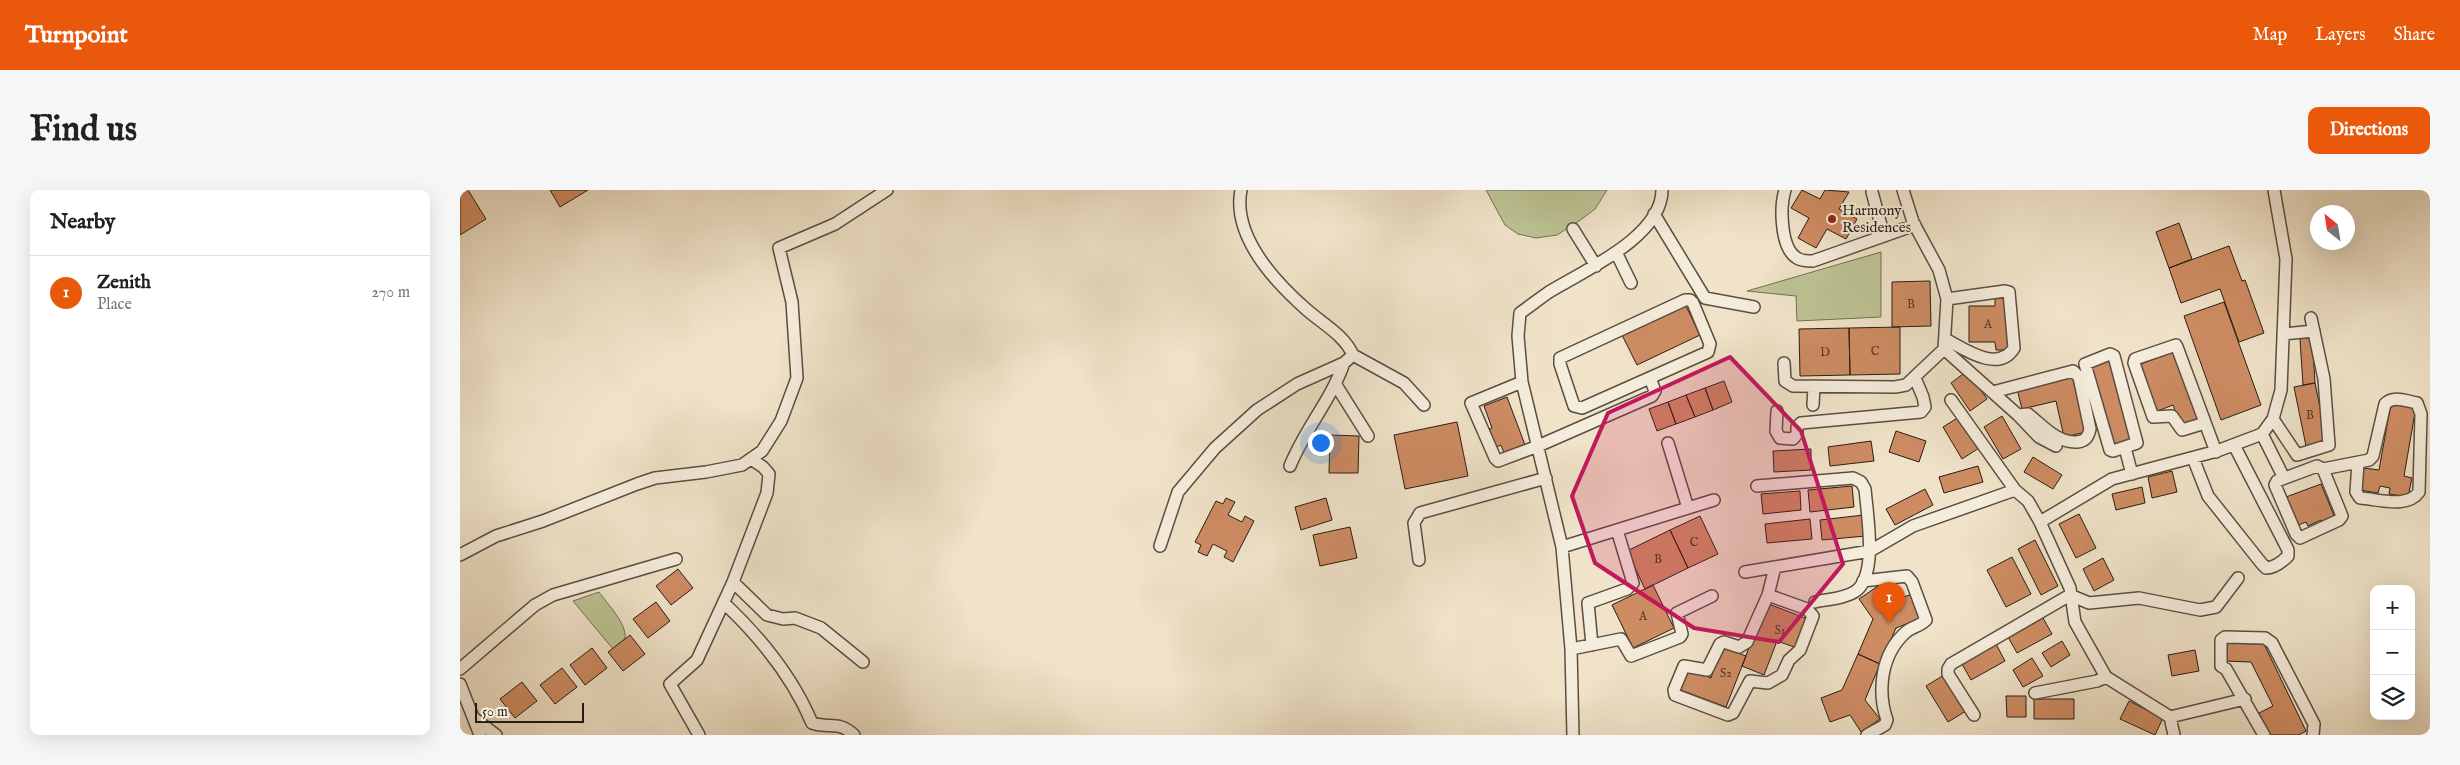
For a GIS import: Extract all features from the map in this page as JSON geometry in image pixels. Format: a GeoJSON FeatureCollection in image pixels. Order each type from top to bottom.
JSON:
{"type":"FeatureCollection","features":[{"type":"Feature","properties":{"kind":"street"},"geometry":{"type":"LineString","coordinates":[[460,555],[496,536],[655,478],[706,472],[742,464],[762,451],[781,421],[797,378],[792,302],[779,248],[836,224],[888,190]]}},
{"type":"Feature","properties":{"kind":"street"},"geometry":{"type":"LineString","coordinates":[[1241,190],[1239,199],[1243,228],[1253,250],[1306,309],[1348,344],[1348,359],[1336,385],[1300,442],[1290,466]]}},
{"type":"Feature","properties":{"kind":"street"},"geometry":{"type":"LineString","coordinates":[[1572,735],[1571,649],[1562,547],[1522,382],[1518,336],[1520,313],[1548,292],[1596,266],[1634,240],[1662,203],[1662,190]]}},
{"type":"Feature","properties":{"kind":"street"},"geometry":{"type":"LineString","coordinates":[[1785,190],[1782,198],[1783,233],[1790,250],[1797,258],[1813,261],[1915,225]]}},
{"type":"Feature","properties":{"kind":"street"},"geometry":{"type":"LineString","coordinates":[[1784,363],[1785,381],[1793,386],[1895,387],[1906,385],[1915,378],[1944,344],[1947,299],[1939,270],[1915,225],[1904,190]]}},
{"type":"Feature","properties":{"kind":"street"},"geometry":{"type":"LineString","coordinates":[[2040,522],[2112,478],[2216,452],[2262,434],[2273,418],[2280,390],[2283,334],[2286,259],[2274,190]]}},
{"type":"Feature","properties":{"kind":"street"},"geometry":{"type":"LineString","coordinates":[[1872,192],[1884,236]]}},
{"type":"Feature","properties":{"kind":"street"},"geometry":{"type":"LineString","coordinates":[[1654,214],[1704,298],[1754,307]]}},
{"type":"Feature","properties":{"kind":"street"},"geometry":{"type":"LineString","coordinates":[[1573,230],[1596,266]]}},
{"type":"Feature","properties":{"kind":"street"},"geometry":{"type":"LineString","coordinates":[[1616,252],[1631,283]]}},
{"type":"Feature","properties":{"kind":"street"},"geometry":{"type":"LineString","coordinates":[[1944,344],[1986,359],[2007,355],[2014,348],[2009,292],[1947,299]]}},
{"type":"Feature","properties":{"kind":"street"},"geometry":{"type":"LineString","coordinates":[[1685,300],[1690,300],[1710,344],[1710,349],[1650,378],[1577,409],[1560,364],[1560,358],[1685,300]]}},
{"type":"Feature","properties":{"kind":"street"},"geometry":{"type":"LineString","coordinates":[[2273,418],[2297,456],[2329,445],[2324,379],[2311,318]]}},
{"type":"Feature","properties":{"kind":"street"},"geometry":{"type":"LineString","coordinates":[[2283,334],[2314,331]]}},
{"type":"Feature","properties":{"kind":"street"},"geometry":{"type":"LineString","coordinates":[[1944,344],[2039,437],[2056,446]]}},
{"type":"Feature","properties":{"kind":"street"},"geometry":{"type":"LineString","coordinates":[[2205,424],[2182,430],[2172,416],[2153,417],[2134,363],[2135,359],[2176,345],[2216,452]]}},
{"type":"Feature","properties":{"kind":"street"},"geometry":{"type":"LineString","coordinates":[[2110,354],[2114,356],[2138,441],[2136,445],[2125,448],[2112,452],[2110,450],[2085,364],[2087,361],[2110,354]]}},
{"type":"Feature","properties":{"kind":"street"},"geometry":{"type":"LineString","coordinates":[[1160,546],[1178,492],[1215,448],[1257,410],[1297,384],[1348,359],[1404,383],[1424,405]]}},
{"type":"Feature","properties":{"kind":"street"},"geometry":{"type":"LineString","coordinates":[[1993,392],[2073,371],[2079,377],[2090,429],[2088,436],[2083,441],[2067,442],[2057,438],[2028,414],[2018,416]]}},
{"type":"Feature","properties":{"kind":"street"},"geometry":{"type":"LineString","coordinates":[[1522,382],[1473,401],[1472,407],[1494,458],[1498,460],[1538,446],[1652,396],[1655,391],[1650,378]]}},
{"type":"Feature","properties":{"kind":"street"},"geometry":{"type":"LineString","coordinates":[[1776,411],[1776,431],[1780,438],[1785,439],[1793,439],[1797,434],[1797,427],[1801,423],[1921,412],[1925,407],[1915,378]]}},
{"type":"Feature","properties":{"kind":"street"},"geometry":{"type":"LineString","coordinates":[[1336,385],[1368,436]]}},
{"type":"Feature","properties":{"kind":"street"},"geometry":{"type":"LineString","coordinates":[[1813,405],[1814,386]]}},
{"type":"Feature","properties":{"kind":"street"},"geometry":{"type":"LineString","coordinates":[[2323,468],[2342,516],[2339,520],[2300,538],[2296,534],[2276,488],[2277,481],[2317,466],[2323,468],[2369,460],[2373,456],[2385,404],[2388,400],[2394,398],[2417,403],[2421,414],[2419,492],[2415,497],[2408,502],[2360,498],[2356,492],[2358,463]]}},
{"type":"Feature","properties":{"kind":"street"},"geometry":{"type":"LineString","coordinates":[[1951,400],[2015,490],[2028,501],[2040,522],[2070,588],[2075,622],[2106,677],[2170,717],[2174,735]]}},
{"type":"Feature","properties":{"kind":"street"},"geometry":{"type":"LineString","coordinates":[[2262,434],[2284,478]]}},
{"type":"Feature","properties":{"kind":"street"},"geometry":{"type":"LineString","coordinates":[[1668,444],[1688,508]]}},
{"type":"Feature","properties":{"kind":"street"},"geometry":{"type":"LineString","coordinates":[[2193,458],[2208,496],[2262,564],[2266,568],[2271,568],[2288,556],[2288,550],[2234,445]]}},
{"type":"Feature","properties":{"kind":"street"},"geometry":{"type":"LineString","coordinates":[[2125,448],[2132,474]]}},
{"type":"Feature","properties":{"kind":"street"},"geometry":{"type":"LineString","coordinates":[[699,735],[670,684],[697,660],[734,582],[768,484],[768,474],[763,467],[751,459]]}},
{"type":"Feature","properties":{"kind":"street"},"geometry":{"type":"LineString","coordinates":[[1419,560],[1414,523],[1420,513],[1546,478]]}},
{"type":"Feature","properties":{"kind":"street"},"geometry":{"type":"LineString","coordinates":[[1757,486],[1853,478],[1861,482],[1865,490],[1870,551],[1863,581],[1857,590],[1846,596],[1815,602]]}},
{"type":"Feature","properties":{"kind":"street"},"geometry":{"type":"LineString","coordinates":[[1745,572],[1870,551],[1913,526],[2015,490]]}},
{"type":"Feature","properties":{"kind":"street"},"geometry":{"type":"LineString","coordinates":[[1562,547],[1714,500]]}},
{"type":"Feature","properties":{"kind":"street"},"geometry":{"type":"LineString","coordinates":[[1592,645],[1588,603],[1593,599],[1628,589],[1634,583],[1617,530]]}},
{"type":"Feature","properties":{"kind":"street"},"geometry":{"type":"LineString","coordinates":[[460,669],[535,605],[554,595],[676,559]]}},
{"type":"Feature","properties":{"kind":"street"},"geometry":{"type":"LineString","coordinates":[[1768,595],[1807,609],[1812,616],[1800,650],[1789,660],[1782,676],[1768,683],[1750,680],[1733,713],[1728,715],[1675,694],[1674,690],[1684,666],[1707,670],[1720,644],[1724,642],[1739,647],[1747,642],[1768,595],[1775,567]]}},
{"type":"Feature","properties":{"kind":"street"},"geometry":{"type":"LineString","coordinates":[[1863,581],[1907,576],[1912,582],[1926,620],[1907,631],[1897,642],[1887,659],[1881,694],[1887,720],[1885,725],[1867,735]]}},
{"type":"Feature","properties":{"kind":"street"},"geometry":{"type":"LineString","coordinates":[[2070,595],[2089,603],[2139,598],[2200,610],[2216,607],[2238,578]]}},
{"type":"Feature","properties":{"kind":"street"},"geometry":{"type":"LineString","coordinates":[[734,582],[767,615],[783,619],[795,618],[821,628],[863,662]]}},
{"type":"Feature","properties":{"kind":"street"},"geometry":{"type":"LineString","coordinates":[[1974,715],[1948,674],[1948,668],[1951,664],[2070,595]]}},
{"type":"Feature","properties":{"kind":"street"},"geometry":{"type":"LineString","coordinates":[[1571,649],[1621,639],[1631,656],[1680,637],[1682,634],[1677,613],[1712,596]]}},
{"type":"Feature","properties":{"kind":"street"},"geometry":{"type":"LineString","coordinates":[[724,603],[741,620],[795,688],[812,723],[820,726],[839,724],[854,735]]}},
{"type":"Feature","properties":{"kind":"street"},"geometry":{"type":"LineString","coordinates":[[2264,735],[2245,699],[2226,669],[2221,666],[2221,640],[2225,637],[2265,638],[2272,644],[2314,724],[2313,735]]}},
{"type":"Feature","properties":{"kind":"street"},"geometry":{"type":"LineString","coordinates":[[2035,693],[2097,681],[2106,677]]}},
{"type":"Feature","properties":{"kind":"street"},"geometry":{"type":"LineString","coordinates":[[460,684],[480,735]]}},
{"type":"Feature","properties":{"kind":"street"},"geometry":{"type":"LineString","coordinates":[[2170,717],[2245,699]]}},
{"type":"Feature","properties":{"kind":"street"},"geometry":{"type":"LineString","coordinates":[[472,717],[496,735]]}},
{"type":"Feature","properties":{"kind":"highlighted area"},"geometry":{"type":"Polygon","coordinates":[[[1730,357],[1801,431],[1843,564],[1779,642],[1694,628],[1595,563],[1572,496],[1608,413],[1730,357]]]}},
{"type":"Feature","properties":{"kind":"green space"},"geometry":{"type":"Polygon","coordinates":[[[1486,190],[1607,190],[1595,209],[1579,221],[1557,235],[1536,238],[1518,234],[1505,225],[1486,190]]]}},
{"type":"Feature","properties":{"kind":"green space"},"geometry":{"type":"Polygon","coordinates":[[[1881,252],[1881,317],[1797,321],[1796,296],[1747,291],[1881,252]]]}},
{"type":"Feature","properties":{"kind":"green space"},"geometry":{"type":"Polygon","coordinates":[[[599,592],[612,608],[625,633],[625,639],[613,649],[573,601],[599,592]]]}},
{"type":"Feature","properties":{"kind":"building"},"geometry":{"type":"Polygon","coordinates":[[[460,190],[468,190],[486,219],[460,235],[460,190]]]}},
{"type":"Feature","properties":{"kind":"building"},"geometry":{"type":"Polygon","coordinates":[[[550,190],[588,190],[560,207],[550,190]]]}},
{"type":"Feature","properties":{"kind":"building","name":"Harmony Residences"},"geometry":{"type":"Polygon","coordinates":[[[1802,190],[1820,199],[1825,190],[1849,192],[1839,209],[1857,219],[1846,239],[1827,229],[1816,248],[1798,238],[1809,218],[1791,208],[1802,190]]]}},
{"type":"Feature","properties":{"kind":"building"},"geometry":{"type":"Polygon","coordinates":[[[2179,223],[2192,259],[2169,268],[2156,232],[2179,223]]]}},
{"type":"Feature","properties":{"kind":"building"},"geometry":{"type":"Polygon","coordinates":[[[2229,246],[2242,281],[2245,280],[2264,333],[2239,342],[2220,289],[2181,303],[2169,268],[2229,246]]]}},
{"type":"Feature","properties":{"kind":"building"},"geometry":{"type":"Polygon","coordinates":[[[1930,281],[1931,326],[1892,327],[1892,282],[1930,281]]]}},
{"type":"Feature","properties":{"kind":"building"},"geometry":{"type":"Polygon","coordinates":[[[1995,298],[2008,298],[2008,350],[1996,350],[1995,342],[1969,342],[1969,306],[1995,306],[1995,298]]]}},
{"type":"Feature","properties":{"kind":"building"},"geometry":{"type":"Polygon","coordinates":[[[1684,302],[1700,335],[1637,365],[1621,333],[1684,302]]]}},
{"type":"Feature","properties":{"kind":"building"},"geometry":{"type":"Polygon","coordinates":[[[2224,302],[2261,405],[2221,420],[2184,316],[2224,302]]]}},
{"type":"Feature","properties":{"kind":"building"},"geometry":{"type":"Polygon","coordinates":[[[1900,327],[1900,374],[1850,375],[1849,328],[1900,327]]]}},
{"type":"Feature","properties":{"kind":"building"},"geometry":{"type":"Polygon","coordinates":[[[1849,328],[1850,375],[1800,376],[1799,329],[1849,328]]]}},
{"type":"Feature","properties":{"kind":"building"},"geometry":{"type":"Polygon","coordinates":[[[2312,336],[2315,383],[2303,385],[2300,339],[2312,336]]]}},
{"type":"Feature","properties":{"kind":"building"},"geometry":{"type":"Polygon","coordinates":[[[2174,352],[2199,423],[2182,429],[2173,405],[2155,412],[2138,365],[2174,352]]]}},
{"type":"Feature","properties":{"kind":"building"},"geometry":{"type":"Polygon","coordinates":[[[2111,356],[2136,441],[2112,449],[2086,364],[2111,356]]]}},
{"type":"Feature","properties":{"kind":"building"},"geometry":{"type":"Polygon","coordinates":[[[1967,371],[1987,399],[1970,411],[1951,383],[1967,371]]]}},
{"type":"Feature","properties":{"kind":"building"},"geometry":{"type":"Polygon","coordinates":[[[2072,376],[2086,432],[2064,437],[2056,401],[2022,409],[2017,389],[2072,376]]]}},
{"type":"Feature","properties":{"kind":"building"},"geometry":{"type":"Polygon","coordinates":[[[1724,381],[1732,402],[1713,410],[1705,388],[1724,381]]]}},
{"type":"Feature","properties":{"kind":"building"},"geometry":{"type":"Polygon","coordinates":[[[2315,383],[2327,442],[2306,446],[2294,387],[2315,383]]]}},
{"type":"Feature","properties":{"kind":"building"},"geometry":{"type":"Polygon","coordinates":[[[1705,388],[1713,410],[1695,417],[1686,395],[1705,388]]]}},
{"type":"Feature","properties":{"kind":"building"},"geometry":{"type":"Polygon","coordinates":[[[1686,395],[1695,417],[1676,424],[1668,402],[1686,395]]]}},
{"type":"Feature","properties":{"kind":"building"},"geometry":{"type":"Polygon","coordinates":[[[1507,397],[1525,445],[1504,453],[1501,445],[1494,448],[1487,430],[1492,428],[1484,406],[1507,397]]]}},
{"type":"Feature","properties":{"kind":"building"},"geometry":{"type":"Polygon","coordinates":[[[1668,402],[1676,424],[1657,431],[1649,409],[1668,402]]]}},
{"type":"Feature","properties":{"kind":"building"},"geometry":{"type":"Polygon","coordinates":[[[2391,403],[2416,407],[2404,476],[2412,478],[2408,497],[2389,494],[2390,488],[2380,486],[2378,493],[2360,490],[2364,468],[2379,470],[2391,403]]]}},
{"type":"Feature","properties":{"kind":"building"},"geometry":{"type":"Polygon","coordinates":[[[2002,416],[2021,449],[2003,459],[1984,427],[2002,416]]]}},
{"type":"Feature","properties":{"kind":"building"},"geometry":{"type":"Polygon","coordinates":[[[1959,417],[1979,448],[1962,459],[1943,427],[1959,417]]]}},
{"type":"Feature","properties":{"kind":"building"},"geometry":{"type":"Polygon","coordinates":[[[1457,422],[1468,476],[1405,489],[1394,435],[1457,422]]]}},
{"type":"Feature","properties":{"kind":"building"},"geometry":{"type":"Polygon","coordinates":[[[1896,431],[1926,441],[1919,462],[1889,452],[1896,431]]]}},
{"type":"Feature","properties":{"kind":"building"},"geometry":{"type":"Polygon","coordinates":[[[1330,435],[1359,436],[1358,473],[1329,473],[1330,435]]]}},
{"type":"Feature","properties":{"kind":"building"},"geometry":{"type":"Polygon","coordinates":[[[1871,441],[1874,461],[1830,466],[1828,447],[1871,441]]]}},
{"type":"Feature","properties":{"kind":"building"},"geometry":{"type":"Polygon","coordinates":[[[1811,449],[1811,470],[1774,472],[1773,451],[1811,449]]]}},
{"type":"Feature","properties":{"kind":"building"},"geometry":{"type":"Polygon","coordinates":[[[2033,457],[2062,475],[2053,489],[2024,472],[2033,457]]]}},
{"type":"Feature","properties":{"kind":"building"},"geometry":{"type":"Polygon","coordinates":[[[1978,466],[1983,482],[1944,493],[1939,477],[1978,466]]]}},
{"type":"Feature","properties":{"kind":"building"},"geometry":{"type":"Polygon","coordinates":[[[2172,471],[2177,492],[2152,498],[2148,477],[2172,471]]]}},
{"type":"Feature","properties":{"kind":"building"},"geometry":{"type":"Polygon","coordinates":[[[2321,484],[2335,518],[2323,524],[2321,520],[2308,526],[2306,522],[2296,526],[2286,497],[2321,484]]]}},
{"type":"Feature","properties":{"kind":"building"},"geometry":{"type":"Polygon","coordinates":[[[1852,486],[1854,507],[1810,512],[1808,490],[1852,486]]]}},
{"type":"Feature","properties":{"kind":"building"},"geometry":{"type":"Polygon","coordinates":[[[2142,487],[2145,503],[2116,510],[2112,494],[2142,487]]]}},
{"type":"Feature","properties":{"kind":"building"},"geometry":{"type":"Polygon","coordinates":[[[1925,489],[1933,505],[1895,525],[1886,509],[1925,489]]]}},
{"type":"Feature","properties":{"kind":"building"},"geometry":{"type":"Polygon","coordinates":[[[1800,491],[1801,510],[1763,514],[1761,494],[1800,491]]]}},
{"type":"Feature","properties":{"kind":"building"},"geometry":{"type":"Polygon","coordinates":[[[1226,498],[1235,502],[1228,515],[1242,522],[1245,516],[1254,521],[1233,562],[1224,557],[1227,551],[1213,544],[1207,556],[1198,552],[1201,545],[1195,542],[1216,501],[1223,504],[1226,498]]]}},
{"type":"Feature","properties":{"kind":"building"},"geometry":{"type":"Polygon","coordinates":[[[1326,498],[1332,520],[1301,530],[1295,507],[1326,498]]]}},
{"type":"Feature","properties":{"kind":"building"},"geometry":{"type":"Polygon","coordinates":[[[2079,514],[2096,548],[2076,558],[2059,524],[2079,514]]]}},
{"type":"Feature","properties":{"kind":"building"},"geometry":{"type":"Polygon","coordinates":[[[1864,515],[1866,536],[1822,540],[1820,520],[1864,515]]]}},
{"type":"Feature","properties":{"kind":"building"},"geometry":{"type":"Polygon","coordinates":[[[1700,516],[1718,554],[1688,568],[1670,530],[1700,516]]]}},
{"type":"Feature","properties":{"kind":"building"},"geometry":{"type":"Polygon","coordinates":[[[1810,519],[1812,539],[1767,543],[1765,524],[1810,519]]]}},
{"type":"Feature","properties":{"kind":"building"},"geometry":{"type":"Polygon","coordinates":[[[1350,527],[1357,558],[1320,566],[1313,535],[1350,527]]]}},
{"type":"Feature","properties":{"kind":"building"},"geometry":{"type":"Polygon","coordinates":[[[1670,530],[1688,568],[1645,589],[1627,551],[1670,530]]]}},
{"type":"Feature","properties":{"kind":"building"},"geometry":{"type":"Polygon","coordinates":[[[2035,540],[2058,586],[2041,595],[2018,549],[2035,540]]]}},
{"type":"Feature","properties":{"kind":"building"},"geometry":{"type":"Polygon","coordinates":[[[2012,557],[2031,594],[2006,607],[1987,570],[2012,557]]]}},
{"type":"Feature","properties":{"kind":"building"},"geometry":{"type":"Polygon","coordinates":[[[2103,558],[2114,580],[2094,591],[2083,569],[2103,558]]]}},
{"type":"Feature","properties":{"kind":"building"},"geometry":{"type":"Polygon","coordinates":[[[678,569],[693,588],[671,605],[656,586],[678,569]]]}},
{"type":"Feature","properties":{"kind":"building"},"geometry":{"type":"Polygon","coordinates":[[[1881,584],[1893,601],[1912,594],[1921,618],[1896,628],[1880,664],[1858,654],[1873,619],[1859,599],[1881,584]]]}},
{"type":"Feature","properties":{"kind":"building"},"geometry":{"type":"Polygon","coordinates":[[[1653,585],[1674,628],[1633,648],[1612,605],[1653,585]]]}},
{"type":"Feature","properties":{"kind":"building"},"geometry":{"type":"Polygon","coordinates":[[[656,602],[670,621],[648,638],[633,619],[656,602]]]}},
{"type":"Feature","properties":{"kind":"building"},"geometry":{"type":"Polygon","coordinates":[[[1766,603],[1808,619],[1797,648],[1777,641],[1764,675],[1742,666],[1766,603]]]}},
{"type":"Feature","properties":{"kind":"building"},"geometry":{"type":"Polygon","coordinates":[[[2043,618],[2052,634],[2017,653],[2008,637],[2043,618]]]}},
{"type":"Feature","properties":{"kind":"building"},"geometry":{"type":"Polygon","coordinates":[[[630,635],[645,654],[623,671],[608,652],[630,635]]]}},
{"type":"Feature","properties":{"kind":"building"},"geometry":{"type":"Polygon","coordinates":[[[2062,641],[2070,655],[2051,667],[2042,653],[2062,641]]]}},
{"type":"Feature","properties":{"kind":"building"},"geometry":{"type":"Polygon","coordinates":[[[2224,643],[2264,644],[2306,731],[2299,735],[2270,735],[2259,713],[2273,706],[2251,662],[2223,661],[2224,643]]]}},
{"type":"Feature","properties":{"kind":"building"},"geometry":{"type":"Polygon","coordinates":[[[1996,644],[2005,661],[1971,680],[1962,664],[1996,644]]]}},
{"type":"Feature","properties":{"kind":"building"},"geometry":{"type":"Polygon","coordinates":[[[1722,647],[1746,656],[1726,707],[1678,689],[1686,668],[1711,678],[1722,647]]]}},
{"type":"Feature","properties":{"kind":"building"},"geometry":{"type":"Polygon","coordinates":[[[592,648],[607,668],[585,685],[570,665],[592,648]]]}},
{"type":"Feature","properties":{"kind":"building"},"geometry":{"type":"Polygon","coordinates":[[[2195,650],[2199,671],[2172,676],[2168,655],[2195,650]]]}},
{"type":"Feature","properties":{"kind":"building"},"geometry":{"type":"Polygon","coordinates":[[[1858,654],[1880,664],[1865,700],[1880,719],[1861,732],[1850,715],[1830,722],[1821,698],[1842,690],[1858,654]]]}},
{"type":"Feature","properties":{"kind":"building"},"geometry":{"type":"Polygon","coordinates":[[[2032,658],[2043,676],[2023,687],[2013,670],[2032,658]]]}},
{"type":"Feature","properties":{"kind":"building"},"geometry":{"type":"Polygon","coordinates":[[[562,668],[577,687],[555,704],[540,685],[562,668]]]}},
{"type":"Feature","properties":{"kind":"building"},"geometry":{"type":"Polygon","coordinates":[[[1944,675],[1966,711],[1948,722],[1926,686],[1944,675]]]}},
{"type":"Feature","properties":{"kind":"building"},"geometry":{"type":"Polygon","coordinates":[[[522,682],[537,701],[515,718],[500,699],[522,682]]]}},
{"type":"Feature","properties":{"kind":"building"},"geometry":{"type":"Polygon","coordinates":[[[2006,696],[2026,696],[2026,717],[2007,717],[2006,696]]]}},
{"type":"Feature","properties":{"kind":"building"},"geometry":{"type":"Polygon","coordinates":[[[2034,699],[2074,699],[2074,719],[2034,719],[2034,699]]]}},
{"type":"Feature","properties":{"kind":"building"},"geometry":{"type":"Polygon","coordinates":[[[2129,701],[2163,718],[2155,735],[2120,719],[2129,701]]]}},
{"type":"Feature","properties":{"kind":"place","name":"Harmony Residences"},"geometry":{"type":"Point","coordinates":[1832,219]}},
{"type":"Feature","properties":{"kind":"place","name":"Zenith"},"geometry":{"type":"Point","coordinates":[1889,623]}}]}
